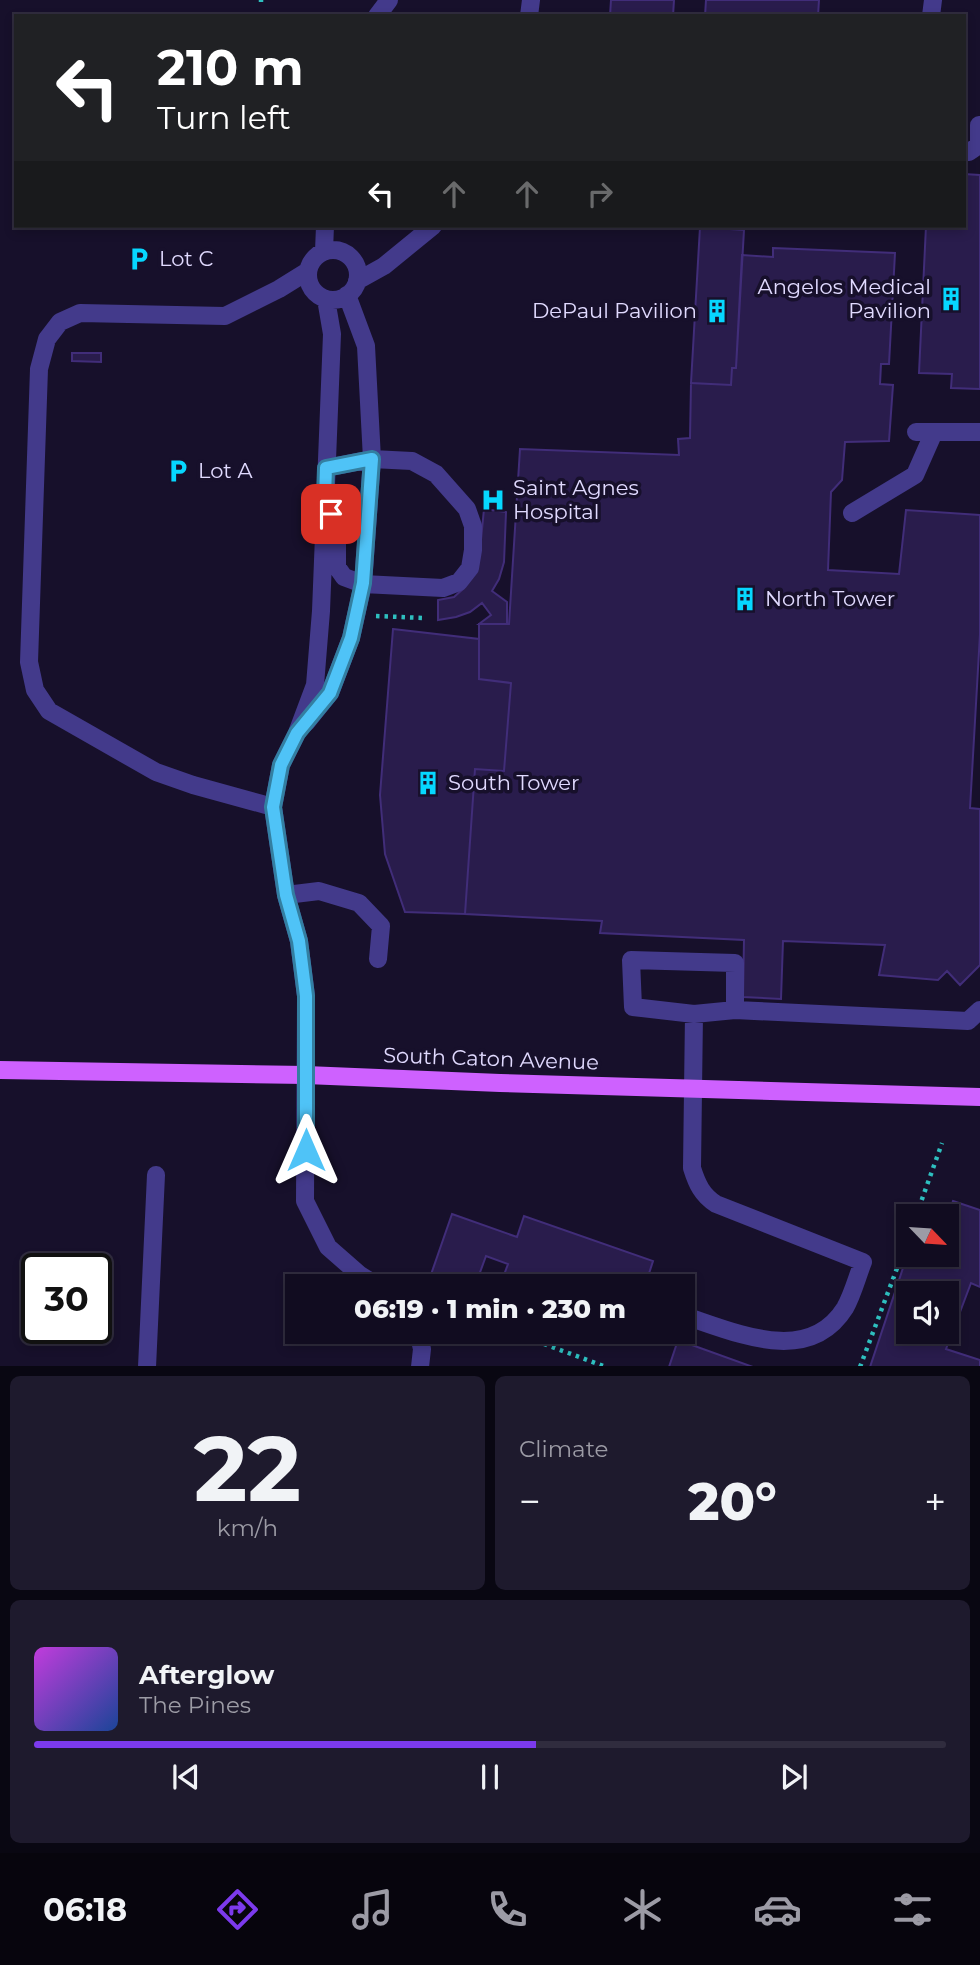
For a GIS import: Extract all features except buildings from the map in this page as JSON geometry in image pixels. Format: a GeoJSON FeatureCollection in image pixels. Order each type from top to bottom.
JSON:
{"type":"FeatureCollection","features":[{"type":"Feature","properties":{"kind":"main road","name":"South Caton Avenue"},"geometry":{"type":"LineString","coordinates":[[0,1070],[306,1075],[980,1097]]}},
{"type":"Feature","properties":{"kind":"street"},"geometry":{"type":"LineString","coordinates":[[966,151],[979,145],[979,125]]}},
{"type":"Feature","properties":{"kind":"street"},"geometry":{"type":"LineString","coordinates":[[324,251],[325,228]]}},
{"type":"Feature","properties":{"kind":"street"},"geometry":{"type":"LineString","coordinates":[[297,733],[330,693],[351,638],[363,583],[372,459],[366,346],[352,288],[357,269],[354,260],[340,250],[324,251],[311,262],[308,271],[308,281],[312,289],[326,299],[335,299],[352,288],[384,267],[431,228]]}},
{"type":"Feature","properties":{"kind":"street"},"geometry":{"type":"LineString","coordinates":[[273,807],[156,772],[49,711],[35,690],[29,662],[39,369],[47,339],[60,322],[80,313],[225,316],[308,271]]}},
{"type":"Feature","properties":{"kind":"street"},"geometry":{"type":"LineString","coordinates":[[326,299],[332,334],[321,611],[314,685],[297,733],[281,765],[273,807],[286,895],[299,941],[306,996],[305,1201],[328,1247],[359,1274]]}},
{"type":"Feature","properties":{"kind":"street"},"geometry":{"type":"LineString","coordinates":[[852,513],[915,475],[925,432],[980,432]]}},
{"type":"Feature","properties":{"kind":"street"},"geometry":{"type":"LineString","coordinates":[[325,496],[337,533],[337,567],[344,577],[363,583],[443,589],[459,582],[470,568],[473,526],[467,509],[436,474],[412,461],[372,459],[326,468]]}},
{"type":"Feature","properties":{"kind":"street"},"geometry":{"type":"LineString","coordinates":[[286,895],[319,891],[359,903],[381,926],[378,959]]}},
{"type":"Feature","properties":{"kind":"street"},"geometry":{"type":"LineString","coordinates":[[735,1010],[735,963],[631,960],[633,1007],[695,1014],[735,1010],[968,1021],[980,1010]]}},
{"type":"Feature","properties":{"kind":"street"},"geometry":{"type":"LineString","coordinates":[[695,1014],[692,1168],[696,1184],[707,1198],[716,1204],[863,1262],[845,1308],[830,1327],[816,1338],[798,1343],[764,1342],[695,1319]]}},
{"type":"Feature","properties":{"kind":"street"},"geometry":{"type":"LineString","coordinates":[[147,1366],[156,1175]]}},
{"type":"Feature","properties":{"kind":"street"},"geometry":{"type":"LineString","coordinates":[[421,1344],[421,1366]]}},
{"type":"Feature","properties":{"kind":"path"},"geometry":{"type":"LineString","coordinates":[[366,615],[424,618]]}},
{"type":"Feature","properties":{"kind":"path"},"geometry":{"type":"LineString","coordinates":[[920,1204],[942,1143]]}},
{"type":"Feature","properties":{"kind":"path"},"geometry":{"type":"LineString","coordinates":[[860,1366],[898,1267]]}},
{"type":"Feature","properties":{"kind":"path"},"geometry":{"type":"LineString","coordinates":[[544,1344],[603,1366]]}},
{"type":"Feature","properties":{"kind":"place","name":"Lot C"},"geometry":{"type":"Point","coordinates":[139,259]}},
{"type":"Feature","properties":{"kind":"place","name":"Angelos Medical Pavilion"},"geometry":{"type":"Point","coordinates":[951,299]}},
{"type":"Feature","properties":{"kind":"place","name":"DePaul Pavilion"},"geometry":{"type":"Point","coordinates":[717,311]}},
{"type":"Feature","properties":{"kind":"place","name":"Lot A"},"geometry":{"type":"Point","coordinates":[178,471]}},
{"type":"Feature","properties":{"kind":"place","name":"Saint Agnes Hospital"},"geometry":{"type":"Point","coordinates":[493,500]}},
{"type":"Feature","properties":{"kind":"place","name":"North Tower"},"geometry":{"type":"Point","coordinates":[745,599]}},
{"type":"Feature","properties":{"kind":"place","name":"South Tower"},"geometry":{"type":"Point","coordinates":[428,783]}},
{"type":"Feature","properties":{"kind":"route"},"geometry":{"type":"LineString","coordinates":[[306,1150],[306,996],[299,941],[286,895],[273,807],[281,765],[297,733],[330,693],[351,638],[363,583],[372,459],[326,468],[325,496],[331,514]]}}]}
